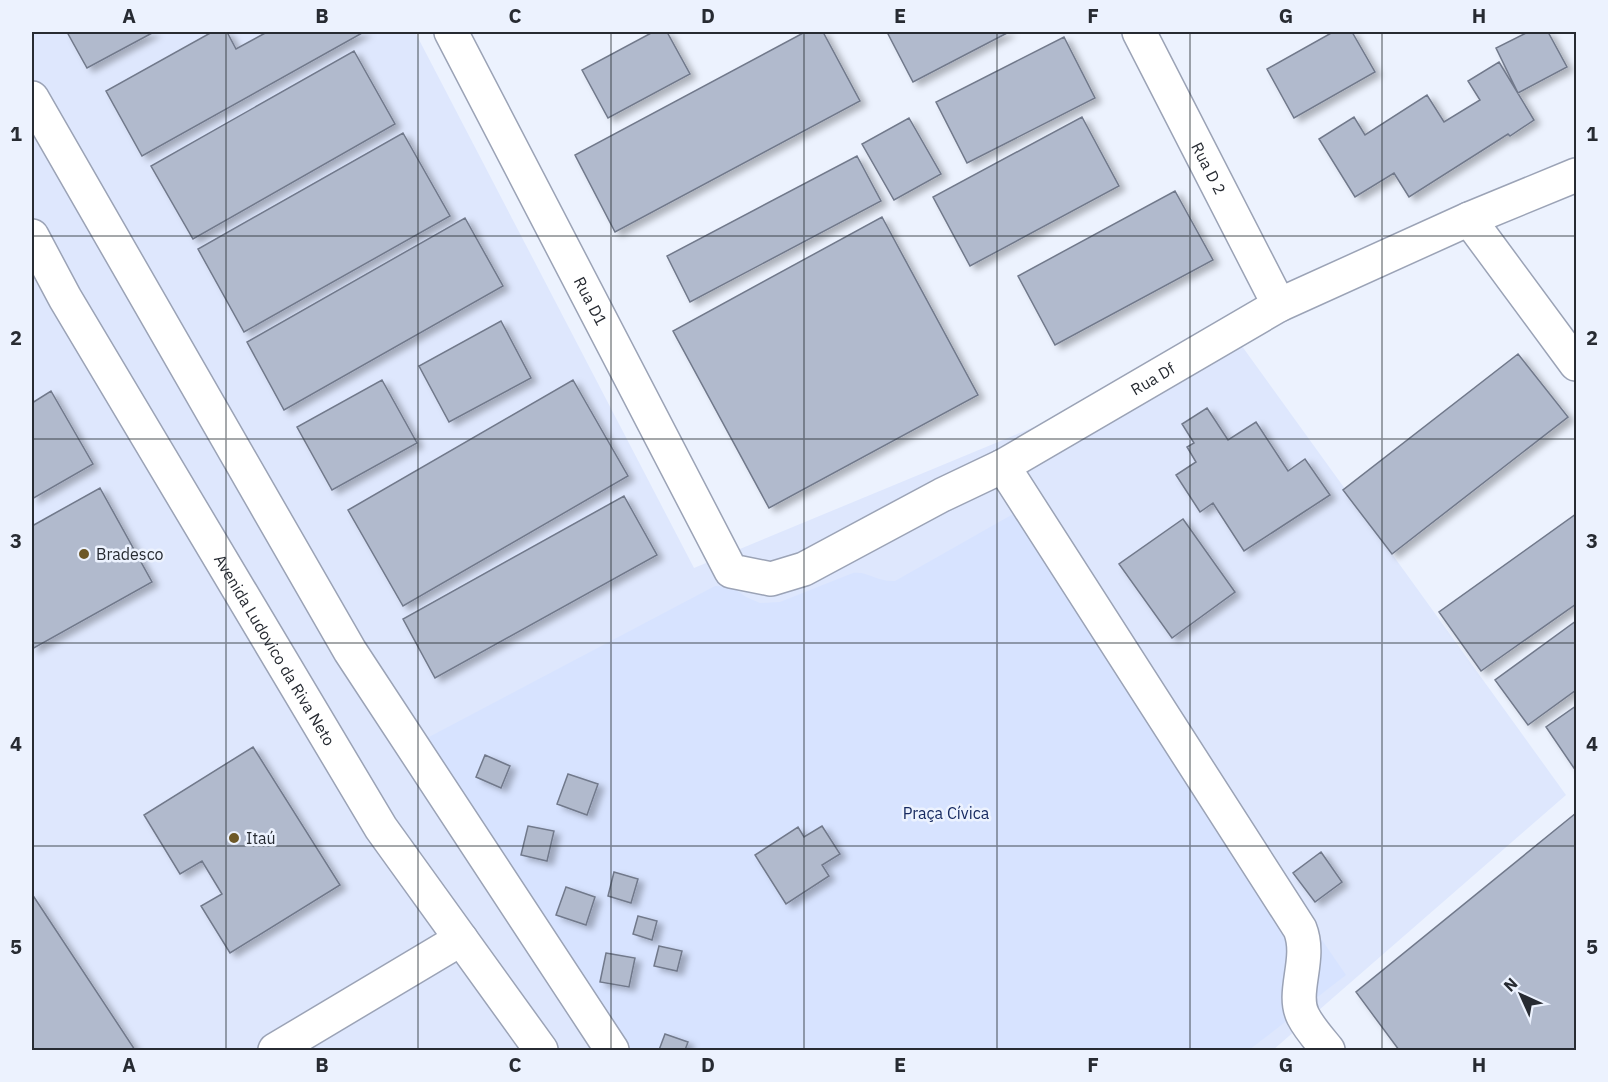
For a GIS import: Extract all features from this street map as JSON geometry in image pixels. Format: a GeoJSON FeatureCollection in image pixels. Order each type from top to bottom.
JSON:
{"type":"FeatureCollection","features":[{"type":"Feature","properties":{"kind":"street","name":"Rua D1"},"geometry":{"type":"LineString","coordinates":[[451,32],[731,571]]}},
{"type":"Feature","properties":{"kind":"street","name":"Rua D 2"},"geometry":{"type":"LineString","coordinates":[[1139,32],[1279,305]]}},
{"type":"Feature","properties":{"kind":"street"},"geometry":{"type":"LineString","coordinates":[[32,98],[350,651],[612,1050]]}},
{"type":"Feature","properties":{"kind":"street","name":"Rua Df"},"geometry":{"type":"LineString","coordinates":[[731,571],[771,579],[804,569],[942,495],[1003,466],[1279,305],[1469,219],[1576,174]]}},
{"type":"Feature","properties":{"kind":"street"},"geometry":{"type":"LineString","coordinates":[[1469,219],[1576,364]]}},
{"type":"Feature","properties":{"kind":"street","name":"Avenida Ludovico da Riva Neto"},"geometry":{"type":"LineString","coordinates":[[32,236],[65,298],[381,828],[542,1050]]}},
{"type":"Feature","properties":{"kind":"street"},"geometry":{"type":"LineString","coordinates":[[1003,466],[1300,929],[1305,950],[1300,991],[1302,1015],[1328,1050]]}},
{"type":"Feature","properties":{"kind":"street"},"geometry":{"type":"LineString","coordinates":[[275,1050],[460,939]]}},
{"type":"Feature","properties":{"kind":"shaded area"},"geometry":{"type":"Polygon","coordinates":[[[32,32],[415,32],[694,568],[1239,342],[1566,795],[1273,1050],[32,1050],[32,32]]]}},
{"type":"Feature","properties":{"kind":"green space","name":"Praça Cívica"},"geometry":{"type":"Polygon","coordinates":[[[1029,505],[1201,764],[1346,975],[1249,1050],[605,1050],[410,747],[715,586],[732,587],[760,603],[780,602],[853,573],[895,581],[1029,505]]]}},
{"type":"Feature","properties":{"kind":"building"},"geometry":{"type":"Polygon","coordinates":[[[67,32],[154,32],[87,68],[67,32]]]}},
{"type":"Feature","properties":{"kind":"building"},"geometry":{"type":"Polygon","coordinates":[[[212,32],[227,32],[236,49],[267,32],[364,32],[142,156],[106,91],[212,32]]]}},
{"type":"Feature","properties":{"kind":"building"},"geometry":{"type":"Polygon","coordinates":[[[653,32],[667,32],[690,74],[608,118],[582,70],[653,32]]]}},
{"type":"Feature","properties":{"kind":"building"},"geometry":{"type":"Polygon","coordinates":[[[805,32],[823,32],[860,101],[615,232],[575,155],[805,32]]]}},
{"type":"Feature","properties":{"kind":"building"},"geometry":{"type":"Polygon","coordinates":[[[887,32],[1009,32],[913,82],[887,32]]]}},
{"type":"Feature","properties":{"kind":"building"},"geometry":{"type":"Polygon","coordinates":[[[1333,32],[1352,32],[1375,72],[1294,118],[1267,69],[1333,32]]]}},
{"type":"Feature","properties":{"kind":"building"},"geometry":{"type":"Polygon","coordinates":[[[1528,32],[1548,32],[1567,67],[1518,93],[1496,48],[1528,32]]]}},
{"type":"Feature","properties":{"kind":"building"},"geometry":{"type":"Polygon","coordinates":[[[1064,37],[1095,98],[967,163],[936,102],[1064,37]]]}},
{"type":"Feature","properties":{"kind":"building"},"geometry":{"type":"Polygon","coordinates":[[[354,51],[395,124],[193,239],[151,166],[354,51]]]}},
{"type":"Feature","properties":{"kind":"building"},"geometry":{"type":"Polygon","coordinates":[[[1499,62],[1534,120],[1409,197],[1394,173],[1355,197],[1319,139],[1354,117],[1365,135],[1427,95],[1444,122],[1480,100],[1468,81],[1499,62]]]}},
{"type":"Feature","properties":{"kind":"building"},"geometry":{"type":"Polygon","coordinates":[[[1082,117],[1119,186],[970,266],[933,197],[1082,117]]]}},
{"type":"Feature","properties":{"kind":"building"},"geometry":{"type":"Polygon","coordinates":[[[909,118],[941,174],[894,200],[862,144],[909,118]]]}},
{"type":"Feature","properties":{"kind":"building"},"geometry":{"type":"Polygon","coordinates":[[[403,133],[450,216],[244,332],[198,249],[403,133]]]}},
{"type":"Feature","properties":{"kind":"building"},"geometry":{"type":"Polygon","coordinates":[[[857,156],[881,201],[690,302],[667,256],[857,156]]]}},
{"type":"Feature","properties":{"kind":"building"},"geometry":{"type":"Polygon","coordinates":[[[1175,191],[1213,260],[1055,345],[1018,276],[1175,191]]]}},
{"type":"Feature","properties":{"kind":"building"},"geometry":{"type":"Polygon","coordinates":[[[882,217],[978,395],[769,508],[673,331],[882,217]]]}},
{"type":"Feature","properties":{"kind":"building"},"geometry":{"type":"Polygon","coordinates":[[[465,218],[503,286],[284,410],[247,342],[465,218]]]}},
{"type":"Feature","properties":{"kind":"building"},"geometry":{"type":"Polygon","coordinates":[[[501,321],[531,378],[449,422],[419,366],[501,321]]]}},
{"type":"Feature","properties":{"kind":"building"},"geometry":{"type":"Polygon","coordinates":[[[1518,354],[1568,417],[1392,554],[1343,490],[1518,354]]]}},
{"type":"Feature","properties":{"kind":"building"},"geometry":{"type":"Polygon","coordinates":[[[382,380],[417,443],[332,490],[297,427],[382,380]]]}},
{"type":"Feature","properties":{"kind":"building"},"geometry":{"type":"Polygon","coordinates":[[[573,380],[628,476],[403,606],[348,510],[573,380]]]}},
{"type":"Feature","properties":{"kind":"building"},"geometry":{"type":"Polygon","coordinates":[[[51,391],[93,464],[32,499],[32,403],[51,391]]]}},
{"type":"Feature","properties":{"kind":"building"},"geometry":{"type":"Polygon","coordinates":[[[1207,408],[1228,440],[1256,422],[1288,471],[1305,459],[1330,495],[1244,551],[1213,503],[1200,512],[1176,475],[1196,462],[1187,447],[1194,443],[1182,424],[1207,408]]]}},
{"type":"Feature","properties":{"kind":"building","name":"Bradesco"},"geometry":{"type":"Polygon","coordinates":[[[100,488],[152,582],[32,649],[32,526],[100,488]]]}},
{"type":"Feature","properties":{"kind":"building"},"geometry":{"type":"Polygon","coordinates":[[[624,496],[657,555],[435,678],[403,619],[624,496]]]}},
{"type":"Feature","properties":{"kind":"building"},"geometry":{"type":"Polygon","coordinates":[[[1576,514],[1576,604],[1481,671],[1439,612],[1576,514]]]}},
{"type":"Feature","properties":{"kind":"building"},"geometry":{"type":"Polygon","coordinates":[[[1183,519],[1235,592],[1172,638],[1119,564],[1183,519]]]}},
{"type":"Feature","properties":{"kind":"building"},"geometry":{"type":"Polygon","coordinates":[[[1576,621],[1576,690],[1528,725],[1495,680],[1576,621]]]}},
{"type":"Feature","properties":{"kind":"building"},"geometry":{"type":"Polygon","coordinates":[[[1576,706],[1576,771],[1546,727],[1576,706]]]}},
{"type":"Feature","properties":{"kind":"building","name":"Itaú"},"geometry":{"type":"Polygon","coordinates":[[[253,747],[340,885],[230,953],[201,906],[222,894],[202,861],[180,874],[144,815],[253,747]]]}},
{"type":"Feature","properties":{"kind":"building"},"geometry":{"type":"Polygon","coordinates":[[[485,755],[510,766],[501,788],[476,777],[485,755]]]}},
{"type":"Feature","properties":{"kind":"building"},"geometry":{"type":"Polygon","coordinates":[[[568,774],[598,784],[587,815],[557,804],[568,774]]]}},
{"type":"Feature","properties":{"kind":"building"},"geometry":{"type":"Polygon","coordinates":[[[1576,813],[1576,1050],[1399,1050],[1356,992],[1576,813]]]}},
{"type":"Feature","properties":{"kind":"building"},"geometry":{"type":"Polygon","coordinates":[[[528,826],[554,831],[547,861],[521,855],[528,826]]]}},
{"type":"Feature","properties":{"kind":"building"},"geometry":{"type":"Polygon","coordinates":[[[822,826],[840,854],[822,865],[829,876],[786,904],[755,855],[798,827],[804,837],[822,826]]]}},
{"type":"Feature","properties":{"kind":"building"},"geometry":{"type":"Polygon","coordinates":[[[1321,852],[1342,882],[1315,902],[1293,873],[1321,852]]]}},
{"type":"Feature","properties":{"kind":"building"},"geometry":{"type":"Polygon","coordinates":[[[614,872],[638,879],[631,903],[608,896],[614,872]]]}},
{"type":"Feature","properties":{"kind":"building"},"geometry":{"type":"Polygon","coordinates":[[[566,887],[595,897],[586,925],[556,915],[566,887]]]}},
{"type":"Feature","properties":{"kind":"building"},"geometry":{"type":"Polygon","coordinates":[[[32,894],[135,1050],[32,1050],[32,894]]]}},
{"type":"Feature","properties":{"kind":"building"},"geometry":{"type":"Polygon","coordinates":[[[638,916],[657,921],[652,940],[633,934],[638,916]]]}},
{"type":"Feature","properties":{"kind":"building"},"geometry":{"type":"Polygon","coordinates":[[[659,946],[682,951],[677,971],[654,966],[659,946]]]}},
{"type":"Feature","properties":{"kind":"building"},"geometry":{"type":"Polygon","coordinates":[[[606,953],[635,958],[629,987],[600,982],[606,953]]]}},
{"type":"Feature","properties":{"kind":"building"},"geometry":{"type":"Polygon","coordinates":[[[665,1034],[688,1042],[685,1050],[659,1050],[665,1034]]]}},
{"type":"Feature","properties":{"kind":"place","name":"Bradesco"},"geometry":{"type":"Point","coordinates":[84,554]}},
{"type":"Feature","properties":{"kind":"place","name":"Itaú"},"geometry":{"type":"Point","coordinates":[234,838]}}]}
